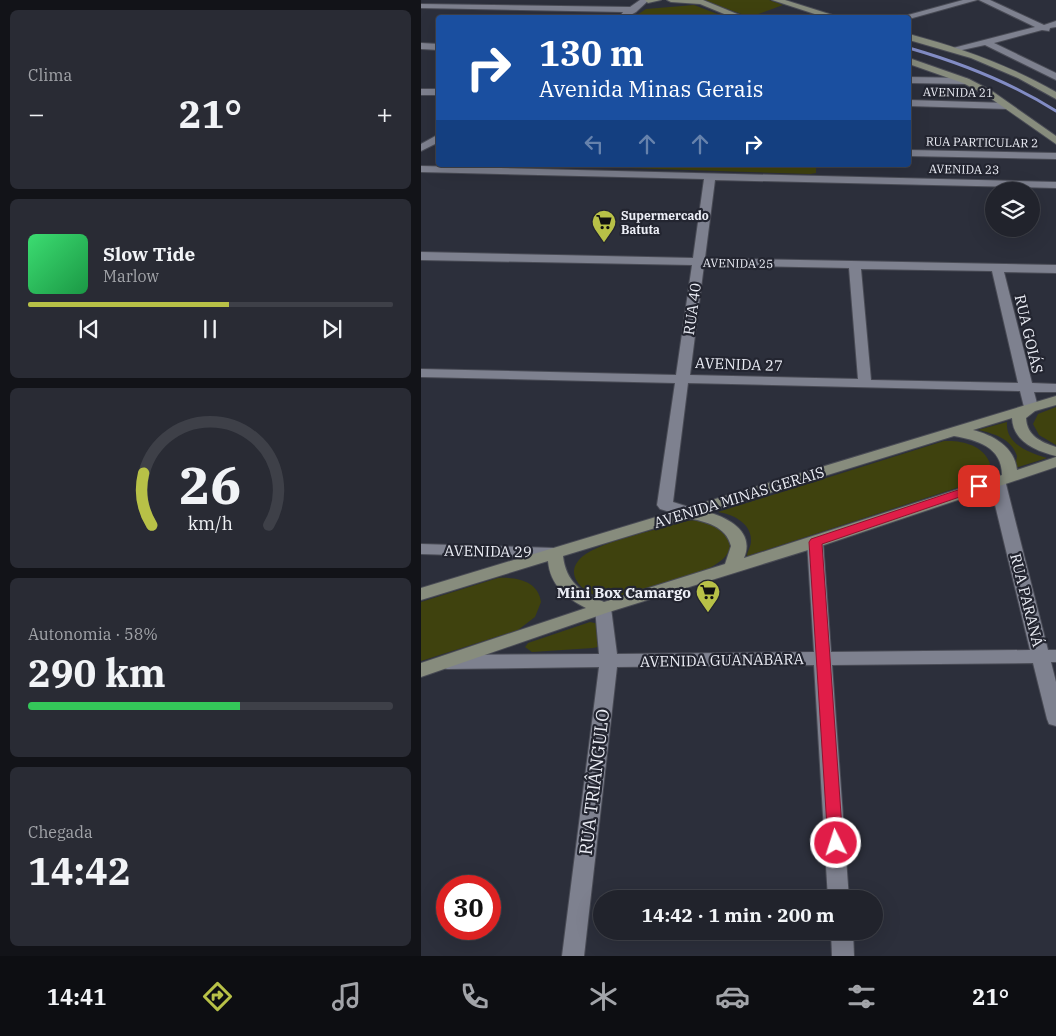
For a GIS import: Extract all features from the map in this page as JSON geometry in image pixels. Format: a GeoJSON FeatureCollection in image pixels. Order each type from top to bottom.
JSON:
{"type":"FeatureCollection","features":[{"type":"Feature","properties":{"kind":"main road"},"geometry":{"type":"LineString","coordinates":[[671,0],[698,1],[735,15]]}},
{"type":"Feature","properties":{"kind":"main road"},"geometry":{"type":"LineString","coordinates":[[776,0],[828,15]]}},
{"type":"Feature","properties":{"kind":"main road"},"geometry":{"type":"LineString","coordinates":[[911,38],[956,50],[1021,76],[1056,96]]}},
{"type":"Feature","properties":{"kind":"main road"},"geometry":{"type":"LineString","coordinates":[[911,62],[966,82],[989,93],[1056,141]]}},
{"type":"Feature","properties":{"kind":"main road","name":"AVENIDA MINAS GERAIS"},"geometry":{"type":"LineString","coordinates":[[421,594],[1056,400]]}},
{"type":"Feature","properties":{"kind":"main road"},"geometry":{"type":"LineString","coordinates":[[1031,407],[1019,417],[1022,431],[1036,445],[1056,452]]}},
{"type":"Feature","properties":{"kind":"main road"},"geometry":{"type":"LineString","coordinates":[[947,433],[972,435],[995,445],[1008,460],[1003,478]]}},
{"type":"Feature","properties":{"kind":"main road"},"geometry":{"type":"LineString","coordinates":[[421,670],[603,608],[815,542],[1003,478],[1056,462]]}},
{"type":"Feature","properties":{"kind":"main road"},"geometry":{"type":"LineString","coordinates":[[690,513],[716,519],[734,532],[740,550],[731,568]]}},
{"type":"Feature","properties":{"kind":"main road"},"geometry":{"type":"LineString","coordinates":[[555,552],[555,568],[563,584],[577,598],[603,608]]}},
{"type":"Feature","properties":{"kind":"street"},"geometry":{"type":"LineString","coordinates":[[911,16],[973,0]]}},
{"type":"Feature","properties":{"kind":"street"},"geometry":{"type":"LineString","coordinates":[[983,0],[1056,33]]}},
{"type":"Feature","properties":{"kind":"street"},"geometry":{"type":"LineString","coordinates":[[421,6],[645,3]]}},
{"type":"Feature","properties":{"kind":"street"},"geometry":{"type":"LineString","coordinates":[[627,15],[645,3]]}},
{"type":"Feature","properties":{"kind":"street"},"geometry":{"type":"LineString","coordinates":[[956,50],[1056,24]]}},
{"type":"Feature","properties":{"kind":"street"},"geometry":{"type":"LineString","coordinates":[[986,42],[1056,77]]}},
{"type":"Feature","properties":{"kind":"street"},"geometry":{"type":"LineString","coordinates":[[421,46],[436,47]]}},
{"type":"Feature","properties":{"kind":"street"},"geometry":{"type":"LineString","coordinates":[[911,80],[966,82]]}},
{"type":"Feature","properties":{"kind":"street"},"geometry":{"type":"LineString","coordinates":[[421,92],[436,92]]}},
{"type":"Feature","properties":{"kind":"street","name":"AVENIDA 21"},"geometry":{"type":"LineString","coordinates":[[911,103],[1007,106]]}},
{"type":"Feature","properties":{"kind":"street"},"geometry":{"type":"LineString","coordinates":[[421,148],[436,139]]}},
{"type":"Feature","properties":{"kind":"street","name":"RUA PARTICULAR 2"},"geometry":{"type":"LineString","coordinates":[[911,152],[1056,156]]}},
{"type":"Feature","properties":{"kind":"street"},"geometry":{"type":"LineString","coordinates":[[825,179],[826,167]]}},
{"type":"Feature","properties":{"kind":"street","name":"AVENIDA 23"},"geometry":{"type":"LineString","coordinates":[[421,169],[1056,185]]}},
{"type":"Feature","properties":{"kind":"street","name":"RUA 40"},"geometry":{"type":"LineString","coordinates":[[690,513],[665,506],[710,176]]}},
{"type":"Feature","properties":{"kind":"street","name":"AVENIDA 25"},"geometry":{"type":"LineString","coordinates":[[421,256],[1056,270]]}},
{"type":"Feature","properties":{"kind":"street"},"geometry":{"type":"LineString","coordinates":[[855,265],[865,384]]}},
{"type":"Feature","properties":{"kind":"street","name":"RUA GOIÁS"},"geometry":{"type":"LineString","coordinates":[[997,268],[1031,407]]}},
{"type":"Feature","properties":{"kind":"street","name":"AVENIDA 27"},"geometry":{"type":"LineString","coordinates":[[421,373],[1056,388]]}},
{"type":"Feature","properties":{"kind":"street","name":"RUA PARANÁ"},"geometry":{"type":"LineString","coordinates":[[1003,478],[1048,656],[1056,719]]}},
{"type":"Feature","properties":{"kind":"street"},"geometry":{"type":"LineString","coordinates":[[815,542],[838,890]]}},
{"type":"Feature","properties":{"kind":"street","name":"AVENIDA 29"},"geometry":{"type":"LineString","coordinates":[[421,549],[555,552]]}},
{"type":"Feature","properties":{"kind":"street","name":"RUA TRIÂNGULO"},"geometry":{"type":"LineString","coordinates":[[573,956],[609,661],[603,608]]}},
{"type":"Feature","properties":{"kind":"street","name":"AVENIDA GUANABARA"},"geometry":{"type":"LineString","coordinates":[[447,662],[1048,656]]}},
{"type":"Feature","properties":{"kind":"street"},"geometry":{"type":"LineString","coordinates":[[842,940],[843,956]]}},
{"type":"Feature","properties":{"kind":"shaded area"},"geometry":{"type":"Polygon","coordinates":[[[702,0],[769,0],[783,5],[756,15],[744,15],[702,0]]]}},
{"type":"Feature","properties":{"kind":"shaded area"},"geometry":{"type":"Polygon","coordinates":[[[694,5],[720,15],[637,15],[646,9],[694,5]]]}},
{"type":"Feature","properties":{"kind":"shaded area"},"geometry":{"type":"Polygon","coordinates":[[[598,167],[816,167],[816,173],[598,167]]]}},
{"type":"Feature","properties":{"kind":"shaded area"},"geometry":{"type":"Polygon","coordinates":[[[1056,407],[1056,445],[1039,435],[1033,424],[1038,414],[1056,407]]]}},
{"type":"Feature","properties":{"kind":"shaded area"},"geometry":{"type":"Polygon","coordinates":[[[1007,422],[1007,430],[1014,442],[1026,450],[1047,458],[1015,468],[1017,456],[1011,445],[996,435],[978,430],[1007,422]]]}},
{"type":"Feature","properties":{"kind":"shaded area"},"geometry":{"type":"Polygon","coordinates":[[[944,441],[958,441],[977,448],[987,457],[990,463],[987,475],[978,481],[747,556],[751,541],[745,524],[735,517],[718,512],[944,441]]]}},
{"type":"Feature","properties":{"kind":"shaded area"},"geometry":{"type":"Polygon","coordinates":[[[697,520],[711,523],[723,530],[728,538],[729,549],[724,558],[712,567],[697,574],[624,596],[607,598],[584,589],[575,577],[574,570],[577,563],[591,551],[632,536],[697,520]]]}},
{"type":"Feature","properties":{"kind":"shaded area"},"geometry":{"type":"Polygon","coordinates":[[[498,578],[519,580],[536,589],[541,602],[535,617],[518,630],[421,661],[421,602],[498,578]]]}},
{"type":"Feature","properties":{"kind":"shaded area"},"geometry":{"type":"Polygon","coordinates":[[[590,622],[599,624],[598,647],[532,652],[525,647],[528,643],[590,622]]]}},
{"type":"Feature","properties":{"kind":"waterway"},"geometry":{"type":"LineString","coordinates":[[911,49],[985,74],[1021,91],[1056,111]]}},
{"type":"Feature","properties":{"kind":"place","name":"Supermercado Batuta"},"geometry":{"type":"Point","coordinates":[604,243]}},
{"type":"Feature","properties":{"kind":"place","name":"Mini Box Camargo"},"geometry":{"type":"Point","coordinates":[708,613]}},
{"type":"Feature","properties":{"kind":"route"},"geometry":{"type":"LineString","coordinates":[[836,843],[815,542],[979,486]]}}]}
